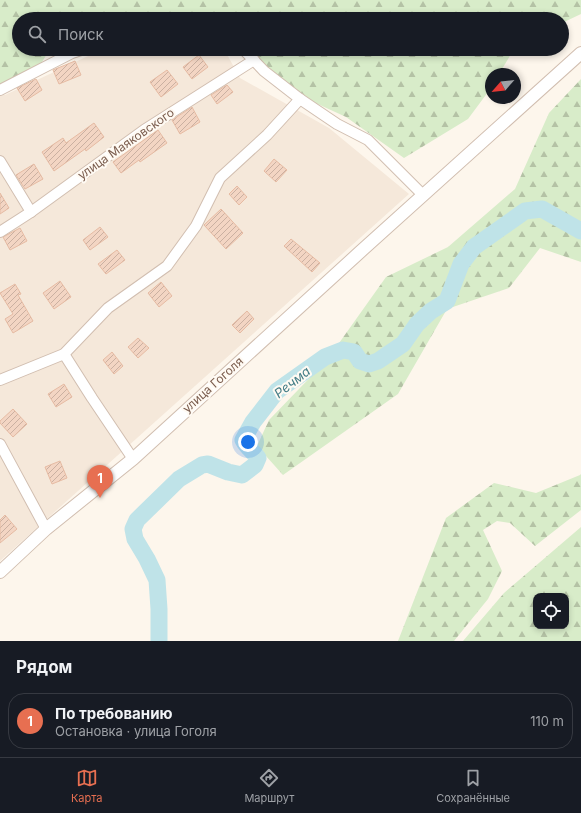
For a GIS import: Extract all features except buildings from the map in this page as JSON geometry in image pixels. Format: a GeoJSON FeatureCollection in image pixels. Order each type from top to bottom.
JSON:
{"type":"FeatureCollection","features":[{"type":"Feature","properties":{"kind":"street","name":"улица Гоголя"},"geometry":{"type":"LineString","coordinates":[[0,572],[46,529],[133,459],[581,53]]}},
{"type":"Feature","properties":{"kind":"street"},"geometry":{"type":"LineString","coordinates":[[0,90],[66,56]]}},
{"type":"Feature","properties":{"kind":"street"},"geometry":{"type":"LineString","coordinates":[[250,56],[264,71],[300,99],[337,124],[368,140],[423,195]]}},
{"type":"Feature","properties":{"kind":"street","name":"улица Маяковского"},"geometry":{"type":"LineString","coordinates":[[0,232],[31,212],[144,130],[254,60]]}},
{"type":"Feature","properties":{"kind":"street"},"geometry":{"type":"LineString","coordinates":[[0,380],[64,354],[108,308],[167,266],[196,226],[220,178],[267,135],[300,99]]}},
{"type":"Feature","properties":{"kind":"street"},"geometry":{"type":"LineString","coordinates":[[0,161],[31,212]]}},
{"type":"Feature","properties":{"kind":"street"},"geometry":{"type":"LineString","coordinates":[[64,354],[133,459]]}},
{"type":"Feature","properties":{"kind":"street"},"geometry":{"type":"LineString","coordinates":[[0,444],[46,529]]}},
{"type":"Feature","properties":{"kind":"shaded area"},"geometry":{"type":"Polygon","coordinates":[[[88,56],[228,56],[240,78],[329,128],[409,194],[0,561],[0,92],[5,95],[88,56]]]}},
{"type":"Feature","properties":{"kind":"green space"},"geometry":{"type":"Polygon","coordinates":[[[0,0],[581,0],[581,14],[569,20],[569,12],[12,12],[12,56],[46,56],[42,62],[8,84],[0,85],[0,0]]]}},
{"type":"Feature","properties":{"kind":"green space"},"geometry":{"type":"Polygon","coordinates":[[[255,56],[510,56],[503,68],[485,68],[485,96],[468,119],[404,158],[346,117],[296,94],[263,74],[255,56]]]}},
{"type":"Feature","properties":{"kind":"green space"},"geometry":{"type":"Polygon","coordinates":[[[581,79],[581,262],[540,248],[509,288],[447,309],[398,394],[283,475],[257,446],[269,420],[327,360],[386,277],[448,247],[515,189],[549,113],[581,79]]]}},
{"type":"Feature","properties":{"kind":"green space"},"geometry":{"type":"Polygon","coordinates":[[[581,474],[581,510],[535,546],[510,523],[497,521],[483,530],[502,571],[488,599],[454,641],[398,641],[446,518],[494,483],[536,493],[581,474]]]}},
{"type":"Feature","properties":{"kind":"green space"},"geometry":{"type":"Polygon","coordinates":[[[581,527],[581,641],[463,641],[504,593],[581,527]]]}},
{"type":"Feature","properties":{"kind":"waterway","name":"Речма"},"geometry":{"type":"LineString","coordinates":[[159,641],[157,580],[135,539],[133,529],[137,520],[179,479],[202,465],[208,464],[228,472],[242,475],[255,465],[258,458],[243,440],[253,422],[277,391],[325,357],[343,350],[354,352],[360,361],[369,364],[378,361],[403,344],[417,324],[431,311],[447,301],[461,264],[474,247],[525,211],[542,209],[581,231]]}},
{"type":"Feature","properties":{"kind":"place","name":"По требованию"},"geometry":{"type":"Point","coordinates":[100,498]}}]}
